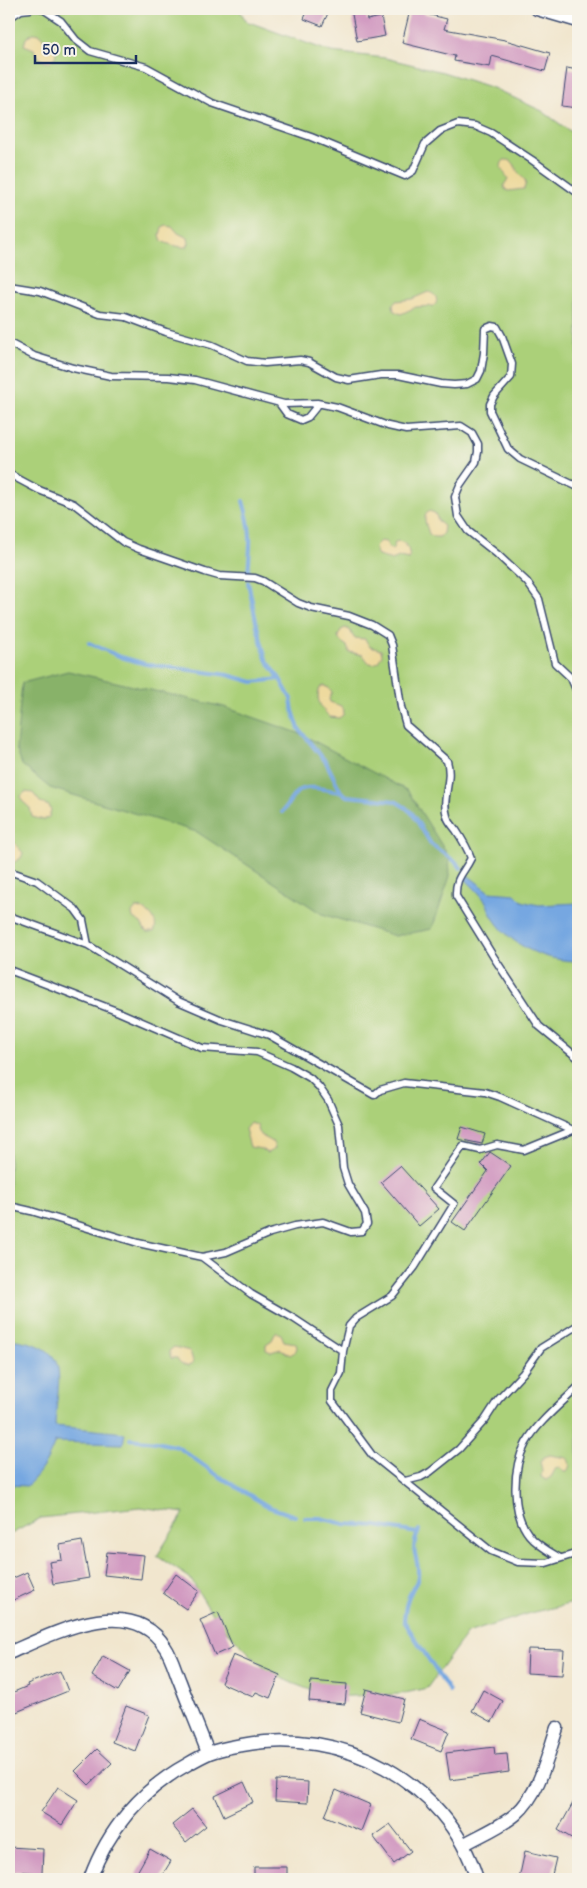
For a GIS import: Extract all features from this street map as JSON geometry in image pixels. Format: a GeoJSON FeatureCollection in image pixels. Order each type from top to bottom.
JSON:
{"type":"FeatureCollection","features":[{"type":"Feature","properties":{"kind":"street"},"geometry":{"type":"LineString","coordinates":[[537,9],[578,21]]}},
{"type":"Feature","properties":{"kind":"street"},"geometry":{"type":"LineString","coordinates":[[9,1653],[78,1625],[120,1619],[142,1626],[156,1635],[168,1653],[208,1753]]}},
{"type":"Feature","properties":{"kind":"street"},"geometry":{"type":"LineString","coordinates":[[463,1844],[505,1822],[525,1805],[539,1781],[557,1728]]}},
{"type":"Feature","properties":{"kind":"street"},"geometry":{"type":"LineString","coordinates":[[90,1879],[96,1861],[126,1814],[146,1793],[168,1776],[208,1753],[279,1740],[320,1744],[356,1754],[391,1771],[422,1794],[442,1815],[463,1844],[477,1879]]}},
{"type":"Feature","properties":{"kind":"lane"},"geometry":{"type":"LineString","coordinates":[[9,18],[21,10],[30,9]]}},
{"type":"Feature","properties":{"kind":"lane"},"geometry":{"type":"LineString","coordinates":[[44,9],[61,21],[76,40],[90,52],[146,67],[212,103],[327,143],[382,165],[398,174],[405,176],[413,171],[425,144],[440,131],[458,124],[475,126],[510,145],[578,193]]}},
{"type":"Feature","properties":{"kind":"lane"},"geometry":{"type":"LineString","coordinates":[[9,286],[40,291],[100,314],[126,317],[212,345],[247,361],[265,363],[300,360],[309,362],[336,376],[349,380],[381,375],[398,375],[441,384],[467,384],[477,378],[481,371],[485,329],[492,326],[497,327],[512,364],[511,377],[494,396],[490,404],[490,411],[508,449],[520,459],[578,487]]}},
{"type":"Feature","properties":{"kind":"lane"},"geometry":{"type":"LineString","coordinates":[[9,344],[34,356],[73,368],[111,376],[168,377],[195,380],[279,402],[316,403],[337,407],[388,426],[406,430],[461,426],[472,433],[478,444],[478,452],[476,462],[460,485],[455,497],[458,516],[468,531],[497,554],[527,582],[539,599],[555,663],[571,678],[578,694]]}},
{"type":"Feature","properties":{"kind":"lane"},"geometry":{"type":"LineString","coordinates":[[279,402],[287,414],[301,420],[308,417],[317,406],[316,403]]}},
{"type":"Feature","properties":{"kind":"lane"},"geometry":{"type":"LineString","coordinates":[[9,474],[39,490],[74,504],[123,542],[139,549],[219,576],[255,578],[264,581],[298,603],[311,608],[349,616],[372,625],[388,635],[395,662],[401,707],[406,725],[447,761],[449,767],[450,776],[445,802],[447,816],[466,846],[471,858],[455,885],[456,896],[539,1026],[578,1058]]}},
{"type":"Feature","properties":{"kind":"lane"},"geometry":{"type":"LineString","coordinates":[[9,871],[37,881],[75,909],[83,920],[88,945]]}},
{"type":"Feature","properties":{"kind":"lane"},"geometry":{"type":"LineString","coordinates":[[9,916],[88,945],[178,1001],[222,1020],[269,1035],[374,1095],[380,1090],[404,1083],[485,1092],[576,1129]]}},
{"type":"Feature","properties":{"kind":"lane"},"geometry":{"type":"LineString","coordinates":[[9,970],[119,1012],[202,1048],[257,1052],[291,1067],[310,1078],[328,1100],[339,1125],[344,1168],[348,1184],[365,1213],[367,1224],[362,1231],[351,1232],[323,1222],[295,1226],[270,1233],[226,1252],[202,1257],[138,1243],[31,1210],[9,1206]]}},
{"type":"Feature","properties":{"kind":"lane"},"geometry":{"type":"LineString","coordinates":[[576,1129],[524,1150],[497,1145],[480,1150],[463,1146],[434,1188],[454,1204],[415,1267],[392,1296],[356,1318],[350,1326],[343,1351],[341,1373],[332,1391],[332,1401],[372,1454],[491,1551],[518,1562],[546,1563],[578,1553]]}},
{"type":"Feature","properties":{"kind":"lane"},"geometry":{"type":"LineString","coordinates":[[202,1257],[251,1294],[293,1318],[343,1351]]}},
{"type":"Feature","properties":{"kind":"lane"},"geometry":{"type":"LineString","coordinates":[[405,1481],[421,1477],[430,1472],[459,1448],[485,1420],[498,1400],[524,1373],[541,1348],[578,1325]]}},
{"type":"Feature","properties":{"kind":"lane"},"geometry":{"type":"LineString","coordinates":[[560,1558],[545,1549],[530,1535],[521,1522],[516,1501],[518,1468],[526,1443],[535,1431],[578,1388]]}},
{"type":"Feature","properties":{"kind":"green space"},"geometry":{"type":"Polygon","coordinates":[[[9,9],[239,9],[246,21],[331,52],[385,58],[443,72],[493,88],[542,111],[578,137],[578,1602],[534,1612],[467,1633],[427,1688],[401,1694],[328,1697],[267,1671],[215,1619],[190,1578],[157,1556],[184,1513],[140,1507],[41,1518],[9,1535],[9,9]]]}},
{"type":"Feature","properties":{"kind":"green space"},"geometry":{"type":"Polygon","coordinates":[[[68,671],[224,707],[301,734],[408,791],[449,857],[450,876],[432,929],[395,936],[322,914],[197,832],[50,788],[22,765],[16,748],[22,683],[68,671]]]}},
{"type":"Feature","properties":{"kind":"sand"},"geometry":{"type":"Polygon","coordinates":[[[33,33],[40,35],[46,45],[55,49],[56,55],[50,62],[44,61],[38,57],[34,49],[24,45],[26,38],[33,33]]]}},
{"type":"Feature","properties":{"kind":"sand"},"geometry":{"type":"Polygon","coordinates":[[[504,160],[510,160],[513,163],[526,182],[524,189],[508,191],[505,189],[504,185],[508,179],[501,168],[504,160]]]}},
{"type":"Feature","properties":{"kind":"sand"},"geometry":{"type":"Polygon","coordinates":[[[165,225],[172,226],[178,233],[188,238],[189,243],[187,247],[174,246],[162,241],[160,235],[162,227],[165,225]]]}},
{"type":"Feature","properties":{"kind":"sand"},"geometry":{"type":"Polygon","coordinates":[[[428,292],[436,297],[437,301],[434,306],[416,307],[401,314],[394,311],[393,305],[396,301],[412,299],[428,292]]]}},
{"type":"Feature","properties":{"kind":"sand"},"geometry":{"type":"Polygon","coordinates":[[[429,511],[435,513],[439,522],[444,526],[440,537],[434,537],[429,534],[425,516],[429,511]]]}},
{"type":"Feature","properties":{"kind":"sand"},"geometry":{"type":"Polygon","coordinates":[[[380,541],[386,542],[389,548],[393,550],[395,542],[402,542],[408,549],[409,559],[399,557],[392,560],[378,556],[375,549],[380,541]]]}},
{"type":"Feature","properties":{"kind":"sand"},"geometry":{"type":"Polygon","coordinates":[[[345,628],[350,630],[354,638],[365,639],[370,647],[381,650],[382,655],[378,662],[374,664],[369,663],[363,655],[349,652],[347,646],[340,641],[338,636],[341,630],[345,628]]]}},
{"type":"Feature","properties":{"kind":"sand"},"geometry":{"type":"Polygon","coordinates":[[[324,686],[332,692],[329,699],[330,702],[341,706],[344,710],[343,715],[339,718],[330,717],[320,704],[318,696],[320,688],[324,686]]]}},
{"type":"Feature","properties":{"kind":"sand"},"geometry":{"type":"Polygon","coordinates":[[[25,792],[33,793],[41,803],[49,806],[51,810],[49,817],[44,820],[32,817],[30,808],[22,801],[21,796],[25,792]]]}},
{"type":"Feature","properties":{"kind":"sand"},"geometry":{"type":"Polygon","coordinates":[[[15,843],[23,853],[21,858],[13,863],[9,860],[9,844],[15,843]]]}},
{"type":"Feature","properties":{"kind":"sand"},"geometry":{"type":"Polygon","coordinates":[[[136,908],[144,910],[154,920],[154,932],[146,932],[141,923],[133,918],[132,913],[136,908]]]}},
{"type":"Feature","properties":{"kind":"sand"},"geometry":{"type":"Polygon","coordinates":[[[250,1123],[257,1125],[260,1135],[273,1142],[275,1149],[267,1153],[261,1149],[250,1147],[245,1129],[250,1123]]]}},
{"type":"Feature","properties":{"kind":"sand"},"geometry":{"type":"Polygon","coordinates":[[[276,1332],[281,1334],[284,1341],[296,1343],[297,1348],[295,1352],[290,1355],[281,1349],[271,1352],[266,1350],[266,1344],[272,1340],[276,1332]]]}},
{"type":"Feature","properties":{"kind":"sand"},"geometry":{"type":"Polygon","coordinates":[[[174,1347],[190,1351],[192,1364],[185,1365],[177,1358],[171,1358],[169,1351],[174,1347]]]}},
{"type":"Feature","properties":{"kind":"sand"},"geometry":{"type":"Polygon","coordinates":[[[550,1455],[567,1458],[570,1466],[567,1471],[559,1467],[556,1468],[551,1477],[546,1480],[541,1477],[540,1462],[544,1457],[550,1455]]]}},
{"type":"Feature","properties":{"kind":"water"},"geometry":{"type":"Polygon","coordinates":[[[466,876],[469,876],[489,892],[515,894],[522,901],[529,903],[539,905],[578,903],[578,961],[542,955],[520,945],[501,929],[484,899],[465,879],[466,876]]]}},
{"type":"Feature","properties":{"kind":"water"},"geometry":{"type":"Polygon","coordinates":[[[9,1339],[30,1343],[44,1349],[53,1357],[58,1366],[59,1378],[55,1426],[125,1433],[123,1444],[55,1442],[44,1466],[27,1486],[9,1485],[9,1339]]]}},
{"type":"Feature","properties":{"kind":"building"},"geometry":{"type":"Polygon","coordinates":[[[308,9],[330,9],[322,26],[304,19],[308,9]]]}},
{"type":"Feature","properties":{"kind":"building"},"geometry":{"type":"Polygon","coordinates":[[[351,9],[365,9],[367,20],[381,17],[385,36],[357,41],[351,9]]]}},
{"type":"Feature","properties":{"kind":"building"},"geometry":{"type":"Polygon","coordinates":[[[410,10],[447,19],[444,29],[505,40],[550,53],[545,71],[492,56],[490,67],[454,61],[455,56],[402,43],[410,10]]]}},
{"type":"Feature","properties":{"kind":"building"},"geometry":{"type":"Polygon","coordinates":[[[567,68],[578,70],[578,108],[562,106],[567,68]]]}},
{"type":"Feature","properties":{"kind":"building"},"geometry":{"type":"Polygon","coordinates":[[[462,1127],[485,1134],[482,1144],[458,1139],[462,1127]]]}},
{"type":"Feature","properties":{"kind":"building"},"geometry":{"type":"Polygon","coordinates":[[[490,1152],[511,1166],[465,1231],[452,1222],[488,1171],[481,1164],[490,1152]]]}},
{"type":"Feature","properties":{"kind":"building"},"geometry":{"type":"Polygon","coordinates":[[[400,1166],[439,1209],[419,1226],[381,1182],[400,1166]]]}},
{"type":"Feature","properties":{"kind":"building"},"geometry":{"type":"Polygon","coordinates":[[[82,1541],[89,1578],[53,1584],[49,1562],[62,1560],[60,1545],[82,1541]]]}},
{"type":"Feature","properties":{"kind":"building"},"geometry":{"type":"Polygon","coordinates":[[[107,1552],[144,1555],[141,1579],[104,1575],[107,1552]]]}},
{"type":"Feature","properties":{"kind":"building"},"geometry":{"type":"Polygon","coordinates":[[[27,1572],[35,1590],[9,1602],[9,1580],[27,1572]]]}},
{"type":"Feature","properties":{"kind":"building"},"geometry":{"type":"Polygon","coordinates":[[[176,1574],[199,1591],[186,1609],[163,1593],[176,1574]]]}},
{"type":"Feature","properties":{"kind":"building"},"geometry":{"type":"Polygon","coordinates":[[[218,1612],[233,1647],[215,1655],[200,1620],[218,1612]]]}},
{"type":"Feature","properties":{"kind":"building"},"geometry":{"type":"Polygon","coordinates":[[[528,1649],[564,1650],[562,1675],[527,1673],[528,1649]]]}},
{"type":"Feature","properties":{"kind":"building"},"geometry":{"type":"Polygon","coordinates":[[[233,1655],[280,1675],[270,1698],[256,1692],[253,1697],[221,1683],[233,1655]]]}},
{"type":"Feature","properties":{"kind":"building"},"geometry":{"type":"Polygon","coordinates":[[[103,1656],[130,1671],[118,1691],[92,1676],[103,1656]]]}},
{"type":"Feature","properties":{"kind":"building"},"geometry":{"type":"Polygon","coordinates":[[[60,1671],[68,1691],[9,1715],[9,1694],[28,1686],[27,1684],[60,1671]]]}},
{"type":"Feature","properties":{"kind":"building"},"geometry":{"type":"Polygon","coordinates":[[[311,1681],[347,1684],[345,1704],[309,1701],[311,1681]]]}},
{"type":"Feature","properties":{"kind":"building"},"geometry":{"type":"Polygon","coordinates":[[[366,1689],[404,1699],[398,1722],[360,1712],[366,1689]]]}},
{"type":"Feature","properties":{"kind":"building"},"geometry":{"type":"Polygon","coordinates":[[[483,1690],[503,1701],[492,1722],[472,1711],[483,1690]]]}},
{"type":"Feature","properties":{"kind":"building"},"geometry":{"type":"Polygon","coordinates":[[[126,1706],[149,1715],[135,1751],[112,1742],[126,1706]]]}},
{"type":"Feature","properties":{"kind":"building"},"geometry":{"type":"Polygon","coordinates":[[[419,1719],[449,1731],[441,1751],[411,1739],[419,1719]]]}},
{"type":"Feature","properties":{"kind":"building"},"geometry":{"type":"Polygon","coordinates":[[[494,1747],[495,1755],[507,1754],[509,1772],[450,1780],[446,1753],[494,1747]]]}},
{"type":"Feature","properties":{"kind":"building"},"geometry":{"type":"Polygon","coordinates":[[[97,1749],[112,1763],[89,1785],[75,1771],[97,1749]]]}},
{"type":"Feature","properties":{"kind":"building"},"geometry":{"type":"Polygon","coordinates":[[[276,1780],[308,1782],[307,1803],[275,1801],[276,1780]]]}},
{"type":"Feature","properties":{"kind":"building"},"geometry":{"type":"Polygon","coordinates":[[[244,1782],[253,1802],[224,1816],[215,1796],[244,1782]]]}},
{"type":"Feature","properties":{"kind":"building"},"geometry":{"type":"Polygon","coordinates":[[[58,1787],[78,1800],[62,1825],[41,1812],[58,1787]]]}},
{"type":"Feature","properties":{"kind":"building"},"geometry":{"type":"Polygon","coordinates":[[[336,1790],[371,1805],[361,1831],[325,1816],[336,1790]]]}},
{"type":"Feature","properties":{"kind":"building"},"geometry":{"type":"Polygon","coordinates":[[[578,1794],[578,1842],[558,1830],[578,1794]]]}},
{"type":"Feature","properties":{"kind":"building"},"geometry":{"type":"Polygon","coordinates":[[[192,1809],[206,1826],[186,1842],[172,1825],[192,1809]]]}},
{"type":"Feature","properties":{"kind":"building"},"geometry":{"type":"Polygon","coordinates":[[[390,1824],[411,1851],[394,1864],[373,1836],[390,1824]]]}},
{"type":"Feature","properties":{"kind":"building"},"geometry":{"type":"Polygon","coordinates":[[[9,1847],[43,1849],[42,1873],[9,1871],[9,1847]]]}},
{"type":"Feature","properties":{"kind":"building"},"geometry":{"type":"Polygon","coordinates":[[[150,1849],[171,1861],[160,1879],[146,1879],[136,1874],[150,1849]]]}},
{"type":"Feature","properties":{"kind":"building"},"geometry":{"type":"Polygon","coordinates":[[[525,1851],[556,1858],[551,1879],[519,1879],[525,1851]]]}},
{"type":"Feature","properties":{"kind":"building"},"geometry":{"type":"Polygon","coordinates":[[[254,1867],[287,1867],[287,1879],[254,1879],[254,1867]]]}},
{"type":"Feature","properties":{"kind":"waterway"},"geometry":{"type":"LineString","coordinates":[[243,501],[250,536],[248,572]]}},
{"type":"Feature","properties":{"kind":"waterway"},"geometry":{"type":"LineString","coordinates":[[248,582],[266,659],[291,699],[299,729],[326,762],[341,792],[347,796],[395,801],[405,807],[412,813],[431,844],[461,868]]}},
{"type":"Feature","properties":{"kind":"waterway"},"geometry":{"type":"LineString","coordinates":[[89,643],[121,657],[146,664],[228,675],[253,682],[280,679]]}},
{"type":"Feature","properties":{"kind":"waterway"},"geometry":{"type":"LineString","coordinates":[[282,812],[295,794],[302,789],[319,788],[341,792]]}},
{"type":"Feature","properties":{"kind":"waterway"},"geometry":{"type":"LineString","coordinates":[[130,1439],[178,1447],[217,1475],[269,1507],[295,1516]]}},
{"type":"Feature","properties":{"kind":"waterway"},"geometry":{"type":"LineString","coordinates":[[305,1518],[320,1518],[345,1524],[377,1526],[417,1533]]}},
{"type":"Feature","properties":{"kind":"waterway"},"geometry":{"type":"LineString","coordinates":[[419,1530],[414,1544],[418,1578],[407,1601],[404,1621],[449,1691]]}}]}
